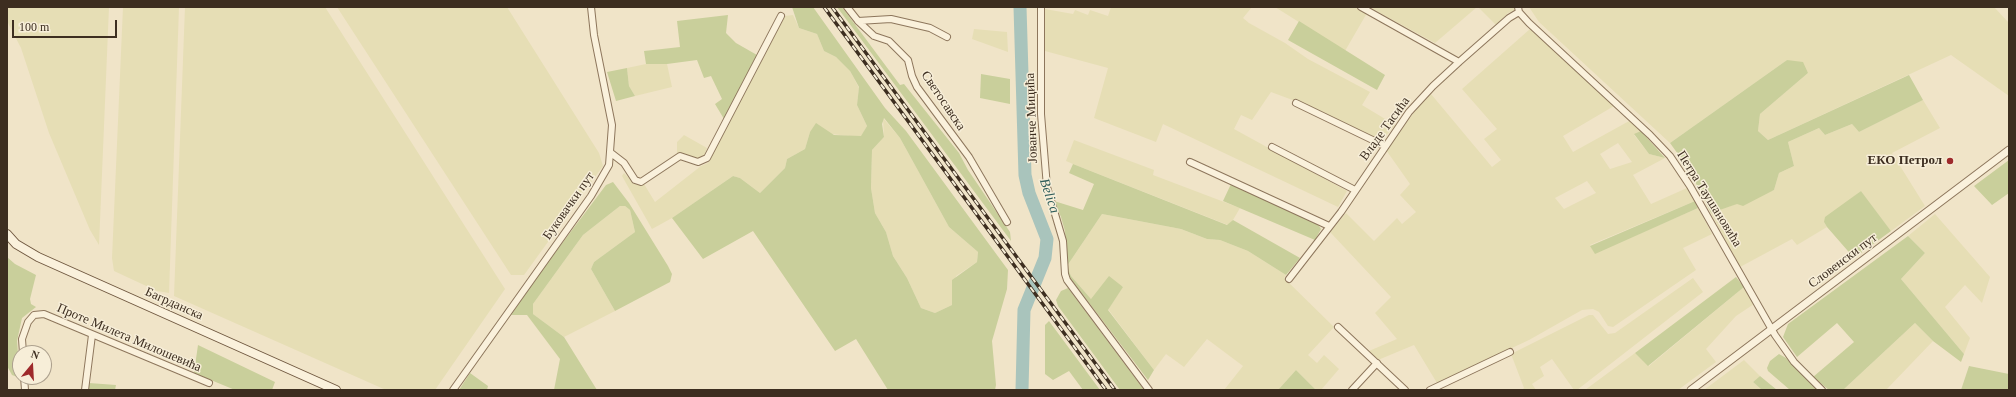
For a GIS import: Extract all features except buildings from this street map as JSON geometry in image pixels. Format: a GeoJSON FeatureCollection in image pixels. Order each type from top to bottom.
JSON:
{"type":"FeatureCollection","features":[{"type":"Feature","properties":{"kind":"main road","name":"Багрданска"},"geometry":{"type":"LineString","coordinates":[[7,234],[16,244],[38,257],[336,390]]}},
{"type":"Feature","properties":{"kind":"street","name":"Буковачки пут"},"geometry":{"type":"LineString","coordinates":[[453,390],[591,196],[609,165],[612,125],[594,35],[591,7]]}},
{"type":"Feature","properties":{"kind":"street","name":"Светосавска"},"geometry":{"type":"LineString","coordinates":[[847,7],[858,22],[874,36],[889,41],[908,60],[912,76],[917,87],[969,158],[1007,222]]}},
{"type":"Feature","properties":{"kind":"street","name":"Јованче Мицића"},"geometry":{"type":"LineString","coordinates":[[1041,7],[1041,114],[1047,187],[1063,241],[1065,274],[1067,280],[1149,390]]}},
{"type":"Feature","properties":{"kind":"street"},"geometry":{"type":"LineString","coordinates":[[1361,7],[1459,62]]}},
{"type":"Feature","properties":{"kind":"street","name":"Владе Тасића"},"geometry":{"type":"LineString","coordinates":[[1289,278],[1329,226],[1409,112],[1433,86],[1519,10]]}},
{"type":"Feature","properties":{"kind":"street","name":"Петра Таушановића"},"geometry":{"type":"LineString","coordinates":[[1519,10],[1670,156],[1698,199],[1771,330],[1794,362],[1822,390]]}},
{"type":"Feature","properties":{"kind":"street"},"geometry":{"type":"LineString","coordinates":[[611,153],[624,163],[635,180],[641,182],[680,156],[698,162],[707,158],[781,16]]}},
{"type":"Feature","properties":{"kind":"street"},"geometry":{"type":"LineString","coordinates":[[858,22],[891,19],[930,28],[947,38]]}},
{"type":"Feature","properties":{"kind":"street"},"geometry":{"type":"LineString","coordinates":[[1296,103],[1385,146]]}},
{"type":"Feature","properties":{"kind":"street"},"geometry":{"type":"LineString","coordinates":[[1272,146],[1355,190]]}},
{"type":"Feature","properties":{"kind":"street","name":"Словенски пут"},"geometry":{"type":"LineString","coordinates":[[1691,390],[2009,150]]}},
{"type":"Feature","properties":{"kind":"street"},"geometry":{"type":"LineString","coordinates":[[1190,162],[1329,226]]}},
{"type":"Feature","properties":{"kind":"street","name":"Проте Милета Милошевића"},"geometry":{"type":"LineString","coordinates":[[22,345],[24,329],[30,318],[39,314],[44,314],[209,383]]}},
{"type":"Feature","properties":{"kind":"street"},"geometry":{"type":"LineString","coordinates":[[1338,327],[1405,390]]}},
{"type":"Feature","properties":{"kind":"street"},"geometry":{"type":"LineString","coordinates":[[85,390],[92,335]]}},
{"type":"Feature","properties":{"kind":"street"},"geometry":{"type":"LineString","coordinates":[[1430,390],[1510,352]]}},
{"type":"Feature","properties":{"kind":"street"},"geometry":{"type":"LineString","coordinates":[[1352,390],[1377,364]]}},
{"type":"Feature","properties":{"kind":"shaded area"},"geometry":{"type":"Polygon","coordinates":[[[7,7],[109,7],[99,245],[90,230],[49,133],[21,48],[7,21],[7,7]]]}},
{"type":"Feature","properties":{"kind":"shaded area"},"geometry":{"type":"Polygon","coordinates":[[[123,7],[179,7],[169,293],[157,291],[114,271],[112,258],[123,7]]]}},
{"type":"Feature","properties":{"kind":"shaded area"},"geometry":{"type":"Polygon","coordinates":[[[185,7],[325,7],[505,289],[435,390],[386,390],[174,296],[185,7]]]}},
{"type":"Feature","properties":{"kind":"shaded area"},"geometry":{"type":"Polygon","coordinates":[[[337,7],[507,7],[599,153],[603,166],[524,275],[511,275],[337,7]]]}},
{"type":"Feature","properties":{"kind":"shaded area"},"geometry":{"type":"Polygon","coordinates":[[[1111,7],[1252,7],[1243,18],[1249,23],[1285,43],[1308,59],[1370,92],[1362,105],[1395,125],[1384,138],[1378,139],[1314,108],[1271,92],[1252,120],[1241,115],[1234,129],[1347,191],[1338,207],[1163,124],[1156,142],[1094,118],[1108,68],[1045,51],[1045,9],[1073,14],[1075,10],[1088,15],[1090,10],[1108,16],[1111,7]]]}},
{"type":"Feature","properties":{"kind":"shaded area"},"geometry":{"type":"Polygon","coordinates":[[[1275,7],[1356,7],[1367,13],[1345,51],[1275,7]]]}},
{"type":"Feature","properties":{"kind":"shaded area"},"geometry":{"type":"Polygon","coordinates":[[[1369,7],[1477,7],[1435,43],[1369,7]]]}},
{"type":"Feature","properties":{"kind":"shaded area"},"geometry":{"type":"Polygon","coordinates":[[[1478,7],[1515,7],[1516,10],[1508,13],[1496,25],[1478,7]]]}},
{"type":"Feature","properties":{"kind":"shaded area"},"geometry":{"type":"Polygon","coordinates":[[[1529,7],[1994,7],[2009,23],[2009,96],[1951,55],[1768,140],[1758,131],[1760,114],[1808,73],[1787,60],[1670,143],[1539,22],[1529,7]]]}},
{"type":"Feature","properties":{"kind":"shaded area"},"geometry":{"type":"Polygon","coordinates":[[[793,15],[799,28],[817,34],[824,51],[836,57],[850,71],[859,88],[857,105],[867,126],[861,137],[810,132],[805,149],[787,159],[785,168],[760,193],[740,178],[733,176],[672,218],[652,229],[622,176],[624,173],[635,184],[644,184],[655,202],[701,166],[708,163],[785,16],[793,15]]]}},
{"type":"Feature","properties":{"kind":"shaded area"},"geometry":{"type":"Polygon","coordinates":[[[974,29],[1007,32],[1008,52],[972,39],[974,29]]]}},
{"type":"Feature","properties":{"kind":"shaded area"},"geometry":{"type":"Polygon","coordinates":[[[1530,29],[1614,106],[1563,136],[1573,152],[1631,120],[1641,131],[1634,135],[1649,154],[1665,158],[1633,175],[1651,204],[1687,188],[1695,201],[1590,245],[1595,253],[1698,208],[1712,234],[1683,248],[1696,270],[1613,327],[1608,326],[1599,312],[1593,309],[1582,310],[1529,340],[1437,383],[1414,345],[1378,360],[1369,351],[1397,339],[1375,313],[1391,297],[1330,232],[1346,213],[1374,241],[1397,218],[1402,224],[1416,212],[1400,195],[1410,184],[1386,150],[1415,111],[1431,94],[1492,167],[1501,160],[1484,139],[1497,129],[1462,89],[1530,29]],[[1618,143],[1600,154],[1610,169],[1632,162],[1618,143]],[[1587,181],[1555,198],[1564,209],[1596,193],[1587,181]]]}},
{"type":"Feature","properties":{"kind":"shaded area"},"geometry":{"type":"Polygon","coordinates":[[[646,64],[667,64],[672,87],[635,96],[629,86],[627,68],[646,64]]]}},
{"type":"Feature","properties":{"kind":"shaded area"},"geometry":{"type":"Polygon","coordinates":[[[1923,100],[1940,128],[1892,153],[1925,206],[1891,231],[1861,191],[1824,222],[1827,227],[1797,245],[1792,239],[1740,267],[1711,213],[1774,190],[1779,173],[1794,166],[1788,142],[1819,128],[1825,135],[1852,124],[1859,132],[1923,100]]]}},
{"type":"Feature","properties":{"kind":"shaded area"},"geometry":{"type":"Polygon","coordinates":[[[883,118],[900,138],[949,227],[978,252],[977,262],[956,276],[952,305],[935,313],[921,308],[907,278],[893,256],[886,232],[875,213],[871,188],[872,150],[884,137],[883,118]]]}},
{"type":"Feature","properties":{"kind":"shaded area"},"geometry":{"type":"Polygon","coordinates":[[[684,135],[707,148],[701,159],[677,153],[677,142],[684,135]]]}},
{"type":"Feature","properties":{"kind":"shaded area"},"geometry":{"type":"Polygon","coordinates":[[[1074,140],[1154,170],[1153,175],[1240,208],[1233,220],[1228,225],[1073,164],[1066,161],[1074,140]]]}},
{"type":"Feature","properties":{"kind":"shaded area"},"geometry":{"type":"Polygon","coordinates":[[[620,206],[625,206],[630,210],[635,232],[594,262],[591,269],[615,311],[564,337],[533,314],[533,304],[583,235],[620,206]]]}},
{"type":"Feature","properties":{"kind":"shaded area"},"geometry":{"type":"Polygon","coordinates":[[[1102,214],[1181,229],[1207,239],[1220,240],[1248,251],[1286,275],[1284,278],[1334,327],[1308,355],[1317,363],[1324,355],[1339,369],[1321,390],[1316,390],[1296,370],[1278,390],[1224,390],[1243,366],[1207,339],[1184,367],[1166,354],[1154,370],[1108,309],[1123,286],[1091,299],[1071,276],[1067,266],[1102,214]]]}},
{"type":"Feature","properties":{"kind":"shaded area"},"geometry":{"type":"Polygon","coordinates":[[[1935,214],[1990,277],[1982,303],[1965,285],[1945,307],[1970,338],[1964,354],[1901,279],[1925,253],[1908,236],[1935,214]]]}},
{"type":"Feature","properties":{"kind":"shaded area"},"geometry":{"type":"Polygon","coordinates":[[[1693,278],[1703,292],[1577,390],[1574,390],[1552,359],[1540,367],[1544,376],[1532,384],[1536,390],[1522,390],[1524,388],[1511,354],[1589,315],[1593,315],[1608,334],[1615,333],[1693,278]]]}},
{"type":"Feature","properties":{"kind":"shaded area"},"geometry":{"type":"Polygon","coordinates":[[[1744,287],[1754,304],[1736,316],[1706,349],[1716,362],[1678,390],[1585,390],[1635,353],[1649,366],[1744,287]]]}},
{"type":"Feature","properties":{"kind":"shaded area"},"geometry":{"type":"Polygon","coordinates":[[[1915,323],[1933,341],[1886,390],[1843,390],[1915,323]]]}},
{"type":"Feature","properties":{"kind":"shaded area"},"geometry":{"type":"Polygon","coordinates":[[[1744,360],[1760,376],[1753,382],[1762,390],[1704,390],[1744,360]]]}},
{"type":"Feature","properties":{"kind":"green space"},"geometry":{"type":"Polygon","coordinates":[[[792,7],[813,7],[885,108],[906,131],[1008,270],[1007,289],[992,341],[996,385],[995,390],[888,390],[856,339],[835,351],[753,231],[703,259],[672,218],[733,176],[740,178],[760,193],[785,168],[787,159],[805,149],[810,132],[816,123],[834,135],[861,136],[867,126],[857,105],[859,87],[850,71],[836,57],[824,51],[817,34],[799,28],[792,7]],[[884,118],[882,124],[884,137],[872,150],[871,188],[875,213],[886,232],[893,256],[907,278],[921,308],[935,313],[952,305],[952,280],[977,262],[978,252],[949,227],[900,138],[884,118]]]}},
{"type":"Feature","properties":{"kind":"green space"},"geometry":{"type":"Polygon","coordinates":[[[837,7],[842,7],[900,85],[904,84],[959,153],[968,170],[1010,232],[1011,241],[837,7]]]}},
{"type":"Feature","properties":{"kind":"green space"},"geometry":{"type":"Polygon","coordinates":[[[728,15],[726,33],[736,43],[757,55],[724,119],[715,104],[722,99],[711,76],[704,78],[697,60],[667,64],[646,64],[644,51],[680,47],[677,21],[728,15]]]}},
{"type":"Feature","properties":{"kind":"green space"},"geometry":{"type":"Polygon","coordinates":[[[1299,21],[1385,75],[1377,90],[1288,40],[1299,21]]]}},
{"type":"Feature","properties":{"kind":"green space"},"geometry":{"type":"Polygon","coordinates":[[[1787,60],[1803,62],[1808,73],[1760,114],[1758,131],[1768,140],[1909,75],[1923,100],[1859,132],[1852,124],[1825,135],[1819,128],[1788,142],[1794,166],[1779,173],[1774,190],[1743,206],[1737,204],[1711,213],[1688,168],[1670,143],[1787,60]]]}},
{"type":"Feature","properties":{"kind":"green space"},"geometry":{"type":"Polygon","coordinates":[[[627,68],[629,86],[635,96],[616,101],[607,72],[627,68]]]}},
{"type":"Feature","properties":{"kind":"green space"},"geometry":{"type":"Polygon","coordinates":[[[981,74],[1010,79],[1010,104],[980,98],[981,74]]]}},
{"type":"Feature","properties":{"kind":"green space"},"geometry":{"type":"Polygon","coordinates":[[[1641,131],[1665,158],[1649,154],[1634,134],[1641,131]]]}},
{"type":"Feature","properties":{"kind":"green space"},"geometry":{"type":"Polygon","coordinates":[[[2009,160],[2009,193],[1992,205],[1974,186],[2009,160]]]}},
{"type":"Feature","properties":{"kind":"green space"},"geometry":{"type":"Polygon","coordinates":[[[1073,164],[1227,225],[1233,220],[1300,258],[1286,275],[1248,251],[1220,240],[1207,239],[1181,229],[1102,214],[1067,266],[1071,276],[1091,299],[1109,276],[1123,287],[1108,310],[1154,370],[1148,380],[1067,274],[1065,231],[1054,201],[1083,210],[1094,184],[1069,173],[1073,164]]]}},
{"type":"Feature","properties":{"kind":"green space"},"geometry":{"type":"Polygon","coordinates":[[[613,182],[629,203],[668,266],[672,274],[670,282],[615,311],[591,269],[594,262],[635,232],[630,210],[625,206],[620,206],[583,235],[533,304],[533,314],[564,337],[597,390],[554,390],[560,359],[527,315],[511,315],[536,278],[606,185],[613,182]]]}},
{"type":"Feature","properties":{"kind":"green space"},"geometry":{"type":"Polygon","coordinates":[[[1231,184],[1317,223],[1321,229],[1315,240],[1223,201],[1231,184]]]}},
{"type":"Feature","properties":{"kind":"green space"},"geometry":{"type":"Polygon","coordinates":[[[1861,191],[1891,231],[1854,258],[1824,222],[1825,217],[1861,191]]]}},
{"type":"Feature","properties":{"kind":"green space"},"geometry":{"type":"Polygon","coordinates":[[[1695,201],[1698,208],[1595,254],[1590,246],[1695,201]]]}},
{"type":"Feature","properties":{"kind":"green space"},"geometry":{"type":"Polygon","coordinates":[[[1908,236],[1925,253],[1901,279],[1964,354],[1961,362],[1933,341],[1915,323],[1843,390],[1829,390],[1813,377],[1854,342],[1837,323],[1797,357],[1783,337],[1788,324],[1908,236]]]}},
{"type":"Feature","properties":{"kind":"green space"},"geometry":{"type":"Polygon","coordinates":[[[7,257],[15,264],[36,275],[30,299],[31,304],[36,307],[22,318],[17,345],[12,345],[12,375],[7,366],[7,257]]]}},
{"type":"Feature","properties":{"kind":"green space"},"geometry":{"type":"Polygon","coordinates":[[[1736,277],[1744,287],[1648,366],[1635,353],[1736,277]]]}},
{"type":"Feature","properties":{"kind":"green space"},"geometry":{"type":"Polygon","coordinates":[[[1068,288],[1144,390],[1120,390],[1058,306],[1056,300],[1061,291],[1068,288]]]}},
{"type":"Feature","properties":{"kind":"green space"},"geometry":{"type":"Polygon","coordinates":[[[1049,321],[1100,390],[1083,390],[1069,371],[1053,380],[1045,374],[1045,325],[1049,321]]]}},
{"type":"Feature","properties":{"kind":"green space"},"geometry":{"type":"Polygon","coordinates":[[[198,345],[275,382],[272,390],[235,390],[194,373],[198,345]]]}},
{"type":"Feature","properties":{"kind":"green space"},"geometry":{"type":"Polygon","coordinates":[[[1779,354],[1786,358],[1820,390],[1790,390],[1768,371],[1767,368],[1770,361],[1779,354]]]}},
{"type":"Feature","properties":{"kind":"green space"},"geometry":{"type":"Polygon","coordinates":[[[1969,366],[2009,374],[2009,390],[1961,390],[1969,366]]]}},
{"type":"Feature","properties":{"kind":"green space"},"geometry":{"type":"Polygon","coordinates":[[[1296,370],[1316,390],[1278,390],[1296,370]]]}},
{"type":"Feature","properties":{"kind":"green space"},"geometry":{"type":"Polygon","coordinates":[[[470,373],[488,386],[487,390],[459,390],[470,373]]]}},
{"type":"Feature","properties":{"kind":"green space"},"geometry":{"type":"Polygon","coordinates":[[[1760,376],[1777,390],[1762,390],[1753,382],[1760,376]]]}},
{"type":"Feature","properties":{"kind":"green space"},"geometry":{"type":"Polygon","coordinates":[[[89,383],[116,385],[115,390],[89,390],[89,383]]]}},
{"type":"Feature","properties":{"kind":"waterway","name":"Belica"},"geometry":{"type":"LineString","coordinates":[[1020,7],[1025,175],[1029,193],[1047,239],[1045,258],[1024,310],[1022,390]]}},
{"type":"Feature","properties":{"kind":"railway"},"geometry":{"type":"LineString","coordinates":[[824,7],[1106,390]]}},
{"type":"Feature","properties":{"kind":"railway"},"geometry":{"type":"LineString","coordinates":[[832,7],[1115,390]]}},
{"type":"Feature","properties":{"kind":"place","name":"ЕКО Петрол"},"geometry":{"type":"Point","coordinates":[1950,161]}}]}
